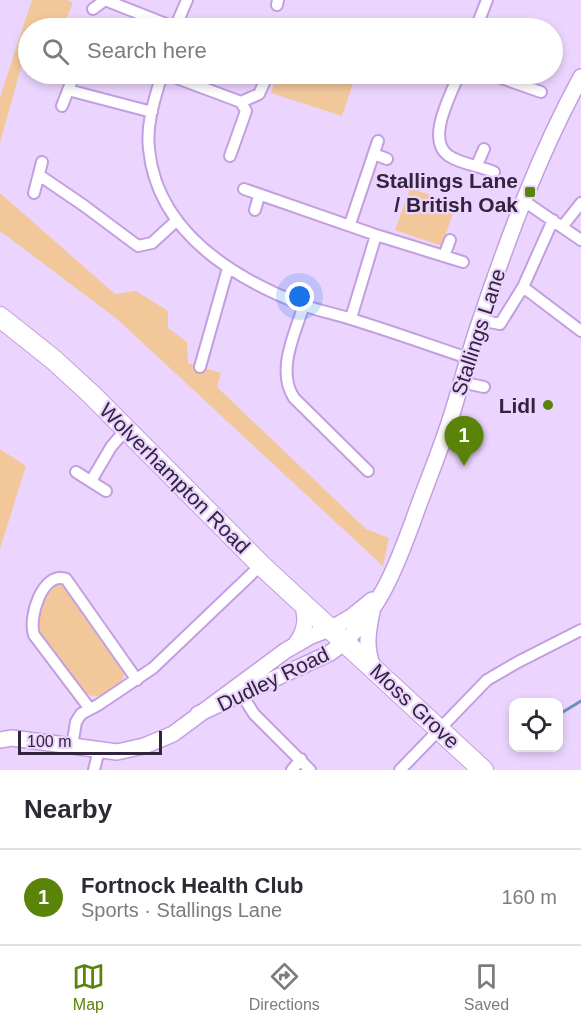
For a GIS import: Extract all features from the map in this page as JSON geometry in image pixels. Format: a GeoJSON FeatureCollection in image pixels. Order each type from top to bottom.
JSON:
{"type":"FeatureCollection","features":[{"type":"Feature","properties":{"kind":"highway","name":"Wolverhampton Road"},"geometry":{"type":"LineString","coordinates":[[0,317],[54,360],[127,428],[261,565],[346,642]]}},
{"type":"Feature","properties":{"kind":"highway","name":"Moss Grove"},"geometry":{"type":"LineString","coordinates":[[346,642],[483,770]]}},
{"type":"Feature","properties":{"kind":"main road","name":"Stallings Lane"},"geometry":{"type":"LineString","coordinates":[[346,642],[372,612],[384,591],[409,534],[449,424],[480,320],[524,201],[561,114],[581,77]]}},
{"type":"Feature","properties":{"kind":"main road","name":"Stallings Lane"},"geometry":{"type":"LineString","coordinates":[[332,628],[351,617],[384,591]]}},
{"type":"Feature","properties":{"kind":"main road"},"geometry":{"type":"LineString","coordinates":[[295,645],[306,624],[301,601]]}},
{"type":"Feature","properties":{"kind":"main road"},"geometry":{"type":"LineString","coordinates":[[372,612],[367,648],[373,667]]}},
{"type":"Feature","properties":{"kind":"main road","name":"Dudley Road"},"geometry":{"type":"LineString","coordinates":[[0,740],[12,738],[117,752],[160,741],[173,734],[295,645],[332,628]]}},
{"type":"Feature","properties":{"kind":"main road","name":"Dudley Road"},"geometry":{"type":"LineString","coordinates":[[198,714],[330,653],[346,642]]}},
{"type":"Feature","properties":{"kind":"street"},"geometry":{"type":"LineString","coordinates":[[93,9],[105,0],[151,18]]}},
{"type":"Feature","properties":{"kind":"street"},"geometry":{"type":"LineString","coordinates":[[180,18],[187,0]]}},
{"type":"Feature","properties":{"kind":"street"},"geometry":{"type":"LineString","coordinates":[[480,18],[487,0]]}},
{"type":"Feature","properties":{"kind":"street"},"geometry":{"type":"LineString","coordinates":[[62,106],[70,84]]}},
{"type":"Feature","properties":{"kind":"street"},"geometry":{"type":"LineString","coordinates":[[161,84],[148,130],[149,150],[163,199],[197,245],[244,278],[304,305],[351,318],[468,358]]}},
{"type":"Feature","properties":{"kind":"street"},"geometry":{"type":"LineString","coordinates":[[192,84],[241,102],[246,111],[230,156]]}},
{"type":"Feature","properties":{"kind":"street"},"geometry":{"type":"LineString","coordinates":[[241,102],[259,94],[264,84]]}},
{"type":"Feature","properties":{"kind":"street"},"geometry":{"type":"LineString","coordinates":[[455,84],[438,130],[439,145],[443,152],[451,158],[494,172]]}},
{"type":"Feature","properties":{"kind":"street"},"geometry":{"type":"LineString","coordinates":[[518,84],[541,92]]}},
{"type":"Feature","properties":{"kind":"street"},"geometry":{"type":"LineString","coordinates":[[68,90],[152,112]]}},
{"type":"Feature","properties":{"kind":"street"},"geometry":{"type":"LineString","coordinates":[[350,224],[378,141]]}},
{"type":"Feature","properties":{"kind":"street"},"geometry":{"type":"LineString","coordinates":[[477,165],[484,149]]}},
{"type":"Feature","properties":{"kind":"street"},"geometry":{"type":"LineString","coordinates":[[374,154],[387,159]]}},
{"type":"Feature","properties":{"kind":"street"},"geometry":{"type":"LineString","coordinates":[[34,193],[42,162]]}},
{"type":"Feature","properties":{"kind":"street"},"geometry":{"type":"LineString","coordinates":[[39,175],[84,205],[138,246],[152,243],[177,220]]}},
{"type":"Feature","properties":{"kind":"street"},"geometry":{"type":"LineString","coordinates":[[243,189],[463,262]]}},
{"type":"Feature","properties":{"kind":"street"},"geometry":{"type":"LineString","coordinates":[[255,210],[259,195]]}},
{"type":"Feature","properties":{"kind":"street"},"geometry":{"type":"LineString","coordinates":[[524,201],[581,240]]}},
{"type":"Feature","properties":{"kind":"street"},"geometry":{"type":"LineString","coordinates":[[562,227],[581,203]]}},
{"type":"Feature","properties":{"kind":"street"},"geometry":{"type":"LineString","coordinates":[[480,320],[500,324],[523,287],[553,220]]}},
{"type":"Feature","properties":{"kind":"street"},"geometry":{"type":"LineString","coordinates":[[351,318],[376,235]]}},
{"type":"Feature","properties":{"kind":"street"},"geometry":{"type":"LineString","coordinates":[[444,256],[450,240]]}},
{"type":"Feature","properties":{"kind":"street"},"geometry":{"type":"LineString","coordinates":[[201,367],[228,268]]}},
{"type":"Feature","properties":{"kind":"street"},"geometry":{"type":"LineString","coordinates":[[523,287],[581,331]]}},
{"type":"Feature","properties":{"kind":"street"},"geometry":{"type":"LineString","coordinates":[[304,305],[290,347],[287,374],[290,391],[294,398],[368,471]]}},
{"type":"Feature","properties":{"kind":"street"},"geometry":{"type":"LineString","coordinates":[[461,382],[484,387]]}},
{"type":"Feature","properties":{"kind":"street"},"geometry":{"type":"LineString","coordinates":[[91,482],[111,447],[127,428]]}},
{"type":"Feature","properties":{"kind":"street"},"geometry":{"type":"LineString","coordinates":[[76,472],[106,491]]}},
{"type":"Feature","properties":{"kind":"street"},"geometry":{"type":"LineString","coordinates":[[72,746],[76,722],[81,714],[153,668],[261,565]]}},
{"type":"Feature","properties":{"kind":"street"},"geometry":{"type":"LineString","coordinates":[[90,709],[34,635],[32,627],[39,598],[52,579],[60,577],[66,579],[137,680]]}},
{"type":"Feature","properties":{"kind":"street"},"geometry":{"type":"LineString","coordinates":[[400,770],[492,676],[581,630]]}},
{"type":"Feature","properties":{"kind":"street"},"geometry":{"type":"LineString","coordinates":[[242,695],[254,714],[310,770]]}},
{"type":"Feature","properties":{"kind":"street"},"geometry":{"type":"LineString","coordinates":[[94,770],[99,750]]}},
{"type":"Feature","properties":{"kind":"street"},"geometry":{"type":"LineString","coordinates":[[292,770],[301,759]]}},
{"type":"Feature","properties":{"kind":"shaded area"},"geometry":{"type":"Polygon","coordinates":[[[32,0],[67,0],[73,3],[66,18],[26,18],[32,0]]]}},
{"type":"Feature","properties":{"kind":"shaded area"},"geometry":{"type":"Polygon","coordinates":[[[18,42],[18,78],[0,143],[0,97],[18,42]]]}},
{"type":"Feature","properties":{"kind":"shaded area"},"geometry":{"type":"Polygon","coordinates":[[[274,84],[353,84],[342,116],[271,93],[274,84]]]}},
{"type":"Feature","properties":{"kind":"shaded area"},"geometry":{"type":"Polygon","coordinates":[[[410,188],[456,204],[442,246],[395,230],[410,188]]]}},
{"type":"Feature","properties":{"kind":"shaded area"},"geometry":{"type":"Polygon","coordinates":[[[0,193],[115,294],[136,291],[168,311],[168,328],[187,342],[188,363],[221,373],[217,387],[366,529],[389,538],[383,566],[117,319],[0,231],[0,193]]]}},
{"type":"Feature","properties":{"kind":"shaded area"},"geometry":{"type":"Polygon","coordinates":[[[0,449],[26,466],[0,549],[0,449]]]}},
{"type":"Feature","properties":{"kind":"shaded area"},"geometry":{"type":"Polygon","coordinates":[[[64,583],[126,669],[120,684],[104,696],[82,692],[36,628],[49,584],[64,583]]]}},
{"type":"Feature","properties":{"kind":"waterway"},"geometry":{"type":"LineString","coordinates":[[563,712],[581,701]]}},
{"type":"Feature","properties":{"kind":"place","name":"Stallings Lane / British Oak"},"geometry":{"type":"Point","coordinates":[530,192]}},
{"type":"Feature","properties":{"kind":"place","name":"Lidl"},"geometry":{"type":"Point","coordinates":[548,405]}},
{"type":"Feature","properties":{"kind":"place","name":"Fortnock Health Club"},"geometry":{"type":"Point","coordinates":[464,466]}}]}
